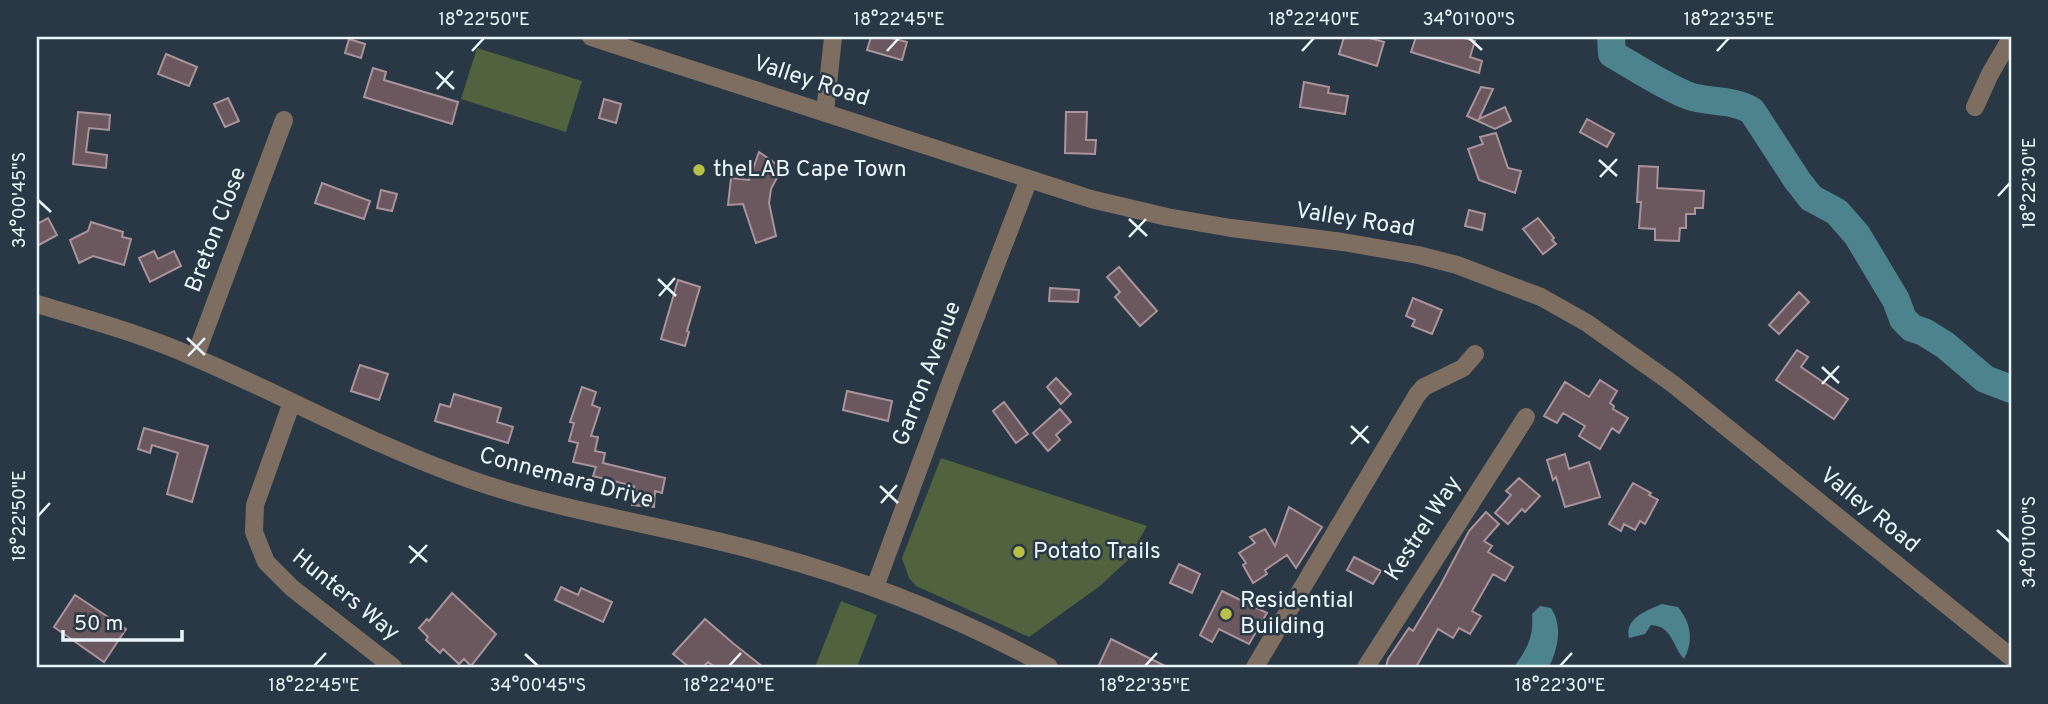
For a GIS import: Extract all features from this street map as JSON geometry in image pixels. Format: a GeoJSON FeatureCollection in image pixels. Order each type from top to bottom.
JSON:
{"type":"FeatureCollection","features":[{"type":"Feature","properties":{"kind":"street","name":"Valley Road"},"geometry":{"type":"LineString","coordinates":[[591,37],[1091,199],[1167,217],[1418,256],[1457,265],[1541,297],[1587,323],[1673,384],[2011,657]]}},
{"type":"Feature","properties":{"kind":"street"},"geometry":{"type":"LineString","coordinates":[[825,112],[833,37]]}},
{"type":"Feature","properties":{"kind":"street"},"geometry":{"type":"LineString","coordinates":[[1975,107],[2011,38]]}},
{"type":"Feature","properties":{"kind":"street","name":"Breton Close"},"geometry":{"type":"LineString","coordinates":[[195,357],[284,120]]}},
{"type":"Feature","properties":{"kind":"street","name":"Garron Avenue"},"geometry":{"type":"LineString","coordinates":[[875,587],[1029,179]]}},
{"type":"Feature","properties":{"kind":"street","name":"Connemara Drive"},"geometry":{"type":"LineString","coordinates":[[37,304],[151,339],[466,478],[522,496],[767,553],[875,587],[967,625],[1049,667]]}},
{"type":"Feature","properties":{"kind":"street"},"geometry":{"type":"LineString","coordinates":[[1255,667],[1417,394],[1424,387],[1463,368],[1475,354]]}},
{"type":"Feature","properties":{"kind":"street","name":"Hunters Way"},"geometry":{"type":"LineString","coordinates":[[292,402],[255,505],[253,519],[257,544],[266,562],[292,588],[393,667]]}},
{"type":"Feature","properties":{"kind":"street","name":"Kestrel Way"},"geometry":{"type":"LineString","coordinates":[[1366,667],[1526,417]]}},
{"type":"Feature","properties":{"kind":"shaded area"},"geometry":{"type":"Polygon","coordinates":[[[477,48],[582,81],[566,132],[461,99],[477,48]]]}},
{"type":"Feature","properties":{"kind":"shaded area","name":"Potato Trails"},"geometry":{"type":"Polygon","coordinates":[[[941,458],[1147,526],[1128,560],[1100,586],[1029,637],[916,586],[909,578],[902,558],[941,458]]]}},
{"type":"Feature","properties":{"kind":"shaded area"},"geometry":{"type":"Polygon","coordinates":[[[841,601],[877,615],[857,667],[815,667],[841,601]]]}},
{"type":"Feature","properties":{"kind":"shaded area"},"geometry":{"type":"Polygon","coordinates":[[[1662,604],[1678,607],[1686,619],[1690,638],[1684,659],[1668,633],[1658,626],[1651,625],[1645,634],[1629,638],[1628,631],[1634,620],[1662,604]]]}},
{"type":"Feature","properties":{"kind":"shaded area"},"geometry":{"type":"Polygon","coordinates":[[[1540,606],[1551,608],[1557,623],[1558,638],[1552,660],[1549,667],[1514,667],[1529,642],[1532,614],[1540,606]]]}},
{"type":"Feature","properties":{"kind":"building"},"geometry":{"type":"Polygon","coordinates":[[[871,37],[887,37],[907,42],[902,60],[867,50],[871,37]]]}},
{"type":"Feature","properties":{"kind":"building"},"geometry":{"type":"Polygon","coordinates":[[[1344,37],[1366,37],[1384,42],[1377,66],[1339,54],[1344,37]]]}},
{"type":"Feature","properties":{"kind":"building"},"geometry":{"type":"Polygon","coordinates":[[[1416,37],[1460,37],[1475,41],[1470,57],[1482,61],[1479,73],[1411,52],[1416,37]]]}},
{"type":"Feature","properties":{"kind":"building"},"geometry":{"type":"Polygon","coordinates":[[[349,39],[365,44],[361,58],[345,53],[349,39]]]}},
{"type":"Feature","properties":{"kind":"building"},"geometry":{"type":"Polygon","coordinates":[[[166,54],[197,67],[189,86],[158,74],[166,54]]]}},
{"type":"Feature","properties":{"kind":"building"},"geometry":{"type":"Polygon","coordinates":[[[373,68],[386,72],[384,80],[458,102],[452,124],[364,97],[373,68]]]}},
{"type":"Feature","properties":{"kind":"building"},"geometry":{"type":"Polygon","coordinates":[[[1304,82],[1329,87],[1328,93],[1348,96],[1345,114],[1300,107],[1304,82]]]}},
{"type":"Feature","properties":{"kind":"building"},"geometry":{"type":"Polygon","coordinates":[[[1481,87],[1493,89],[1479,119],[1505,107],[1511,121],[1495,129],[1467,116],[1481,87]]]}},
{"type":"Feature","properties":{"kind":"building"},"geometry":{"type":"Polygon","coordinates":[[[228,98],[239,121],[225,127],[214,104],[228,98]]]}},
{"type":"Feature","properties":{"kind":"building"},"geometry":{"type":"Polygon","coordinates":[[[604,99],[621,104],[616,123],[599,118],[604,99]]]}},
{"type":"Feature","properties":{"kind":"building"},"geometry":{"type":"Polygon","coordinates":[[[78,112],[110,115],[109,130],[89,128],[86,152],[107,155],[106,168],[73,164],[78,112]]]}},
{"type":"Feature","properties":{"kind":"building"},"geometry":{"type":"Polygon","coordinates":[[[1066,112],[1087,112],[1086,140],[1096,140],[1095,154],[1065,153],[1066,112]]]}},
{"type":"Feature","properties":{"kind":"building"},"geometry":{"type":"Polygon","coordinates":[[[1587,119],[1614,134],[1607,147],[1580,132],[1587,119]]]}},
{"type":"Feature","properties":{"kind":"building"},"geometry":{"type":"Polygon","coordinates":[[[1496,133],[1508,168],[1521,171],[1515,193],[1479,180],[1468,149],[1483,144],[1480,137],[1496,133]]]}},
{"type":"Feature","properties":{"kind":"building"},"geometry":{"type":"Polygon","coordinates":[[[759,152],[782,168],[771,189],[769,203],[776,236],[756,243],[743,204],[728,205],[731,178],[749,180],[759,152]]]}},
{"type":"Feature","properties":{"kind":"building"},"geometry":{"type":"Polygon","coordinates":[[[1639,166],[1658,167],[1657,188],[1704,191],[1703,208],[1695,208],[1695,214],[1686,214],[1686,228],[1680,228],[1679,241],[1655,240],[1655,229],[1639,228],[1639,166]]]}},
{"type":"Feature","properties":{"kind":"building"},"geometry":{"type":"Polygon","coordinates":[[[322,183],[370,201],[364,219],[315,203],[322,183]]]}},
{"type":"Feature","properties":{"kind":"building"},"geometry":{"type":"Polygon","coordinates":[[[381,190],[397,194],[392,211],[377,208],[381,190]]]}},
{"type":"Feature","properties":{"kind":"building"},"geometry":{"type":"Polygon","coordinates":[[[1469,210],[1485,214],[1482,230],[1465,226],[1469,210]]]}},
{"type":"Feature","properties":{"kind":"building"},"geometry":{"type":"Polygon","coordinates":[[[48,218],[57,235],[37,246],[37,224],[48,218]]]}},
{"type":"Feature","properties":{"kind":"building"},"geometry":{"type":"Polygon","coordinates":[[[1538,218],[1556,244],[1543,254],[1523,229],[1538,218]]]}},
{"type":"Feature","properties":{"kind":"building"},"geometry":{"type":"Polygon","coordinates":[[[91,222],[123,232],[122,237],[131,239],[124,265],[93,256],[79,263],[70,240],[88,231],[91,222]]]}},
{"type":"Feature","properties":{"kind":"building"},"geometry":{"type":"Polygon","coordinates":[[[154,251],[158,259],[174,251],[181,266],[150,282],[139,258],[154,251]]]}},
{"type":"Feature","properties":{"kind":"building"},"geometry":{"type":"Polygon","coordinates":[[[1119,267],[1157,311],[1140,326],[1115,297],[1120,292],[1107,277],[1119,267]]]}},
{"type":"Feature","properties":{"kind":"building"},"geometry":{"type":"Polygon","coordinates":[[[678,280],[700,287],[685,346],[661,339],[678,280]]]}},
{"type":"Feature","properties":{"kind":"building"},"geometry":{"type":"Polygon","coordinates":[[[1050,288],[1079,290],[1078,302],[1049,301],[1050,288]]]}},
{"type":"Feature","properties":{"kind":"building"},"geometry":{"type":"Polygon","coordinates":[[[1799,292],[1809,302],[1779,334],[1769,325],[1799,292]]]}},
{"type":"Feature","properties":{"kind":"building"},"geometry":{"type":"Polygon","coordinates":[[[1413,298],[1442,310],[1432,334],[1412,326],[1415,320],[1406,316],[1413,298]]]}},
{"type":"Feature","properties":{"kind":"building"},"geometry":{"type":"Polygon","coordinates":[[[1797,350],[1808,357],[1801,367],[1848,399],[1834,419],[1776,380],[1797,350]]]}},
{"type":"Feature","properties":{"kind":"building"},"geometry":{"type":"Polygon","coordinates":[[[360,365],[388,374],[379,400],[351,391],[360,365]]]}},
{"type":"Feature","properties":{"kind":"building"},"geometry":{"type":"Polygon","coordinates":[[[1056,378],[1071,394],[1061,404],[1047,387],[1056,378]]]}},
{"type":"Feature","properties":{"kind":"building"},"geometry":{"type":"Polygon","coordinates":[[[1600,380],[1617,391],[1610,403],[1614,406],[1613,409],[1628,418],[1619,433],[1612,428],[1600,449],[1579,436],[1585,426],[1563,413],[1557,423],[1544,416],[1565,382],[1589,397],[1600,380]]]}},
{"type":"Feature","properties":{"kind":"building"},"geometry":{"type":"Polygon","coordinates":[[[582,387],[596,392],[592,405],[600,408],[591,436],[598,437],[595,451],[605,453],[603,463],[665,478],[662,493],[655,491],[654,507],[632,505],[634,486],[593,476],[596,467],[573,462],[578,443],[569,441],[574,423],[570,422],[582,387]]]}},
{"type":"Feature","properties":{"kind":"building"},"geometry":{"type":"Polygon","coordinates":[[[847,391],[892,401],[888,421],[843,410],[847,391]]]}},
{"type":"Feature","properties":{"kind":"building"},"geometry":{"type":"Polygon","coordinates":[[[454,394],[501,408],[497,422],[513,427],[508,443],[435,421],[440,404],[450,407],[454,394]]]}},
{"type":"Feature","properties":{"kind":"building"},"geometry":{"type":"Polygon","coordinates":[[[1004,402],[1028,434],[1016,443],[993,411],[1004,402]]]}},
{"type":"Feature","properties":{"kind":"building"},"geometry":{"type":"Polygon","coordinates":[[[1060,409],[1071,422],[1056,435],[1060,440],[1048,451],[1033,433],[1060,409]]]}},
{"type":"Feature","properties":{"kind":"building"},"geometry":{"type":"Polygon","coordinates":[[[144,428],[208,446],[192,502],[167,494],[178,453],[152,445],[150,453],[138,449],[144,428]]]}},
{"type":"Feature","properties":{"kind":"building"},"geometry":{"type":"Polygon","coordinates":[[[1565,454],[1569,469],[1589,462],[1600,497],[1565,507],[1556,477],[1553,480],[1547,460],[1565,454]]]}},
{"type":"Feature","properties":{"kind":"building"},"geometry":{"type":"Polygon","coordinates":[[[1519,478],[1540,496],[1525,512],[1522,509],[1508,524],[1495,513],[1511,495],[1506,491],[1519,478]]]}},
{"type":"Feature","properties":{"kind":"building"},"geometry":{"type":"Polygon","coordinates":[[[1633,483],[1658,500],[1645,524],[1640,521],[1635,530],[1624,524],[1621,531],[1609,524],[1633,483]]]}},
{"type":"Feature","properties":{"kind":"building"},"geometry":{"type":"Polygon","coordinates":[[[1289,507],[1322,527],[1296,568],[1287,555],[1265,570],[1267,574],[1253,583],[1243,565],[1246,563],[1239,553],[1255,543],[1250,537],[1265,529],[1275,546],[1289,507]]]}},
{"type":"Feature","properties":{"kind":"building"},"geometry":{"type":"Polygon","coordinates":[[[1486,512],[1499,524],[1484,541],[1492,546],[1488,552],[1513,567],[1505,581],[1493,574],[1472,611],[1481,616],[1470,634],[1459,628],[1453,638],[1438,629],[1416,667],[1386,667],[1388,659],[1409,628],[1413,631],[1469,531],[1486,512]]]}},
{"type":"Feature","properties":{"kind":"building"},"geometry":{"type":"Polygon","coordinates":[[[1354,557],[1381,571],[1373,584],[1347,570],[1354,557]]]}},
{"type":"Feature","properties":{"kind":"building"},"geometry":{"type":"Polygon","coordinates":[[[1179,564],[1200,574],[1192,593],[1170,583],[1179,564]]]}},
{"type":"Feature","properties":{"kind":"building"},"geometry":{"type":"Polygon","coordinates":[[[561,587],[578,595],[581,588],[612,602],[603,622],[555,600],[561,587]]]}},
{"type":"Feature","properties":{"kind":"building","name":"Residential Building"},"geometry":{"type":"Polygon","coordinates":[[[1222,591],[1267,613],[1249,644],[1219,629],[1212,642],[1200,635],[1222,591]]]}},
{"type":"Feature","properties":{"kind":"building"},"geometry":{"type":"Polygon","coordinates":[[[452,593],[496,634],[471,666],[464,659],[459,664],[443,649],[440,653],[426,640],[428,637],[419,628],[427,619],[429,621],[452,593]]]}},
{"type":"Feature","properties":{"kind":"building"},"geometry":{"type":"Polygon","coordinates":[[[75,595],[126,629],[104,662],[54,627],[75,595]]]}},
{"type":"Feature","properties":{"kind":"building"},"geometry":{"type":"Polygon","coordinates":[[[705,619],[763,667],[715,667],[708,662],[703,667],[689,667],[673,654],[705,619]]]}},
{"type":"Feature","properties":{"kind":"building"},"geometry":{"type":"Polygon","coordinates":[[[1111,639],[1167,667],[1098,667],[1111,639]]]}},
{"type":"Feature","properties":{"kind":"waterway"},"geometry":{"type":"LineString","coordinates":[[1611,37],[1612,54],[1670,87],[1689,96],[1730,103],[1752,111],[1811,198],[1837,212],[1857,235],[1896,300],[1903,319],[1912,328],[1945,345],[1985,379],[2011,389]]}},
{"type":"Feature","properties":{"kind":"place","name":"theLAB Cape Town"},"geometry":{"type":"Point","coordinates":[699,170]}},
{"type":"Feature","properties":{"kind":"place","name":"Potato Trails"},"geometry":{"type":"Point","coordinates":[1019,552]}},
{"type":"Feature","properties":{"kind":"place","name":"Residential Building"},"geometry":{"type":"Point","coordinates":[1226,614]}}]}
